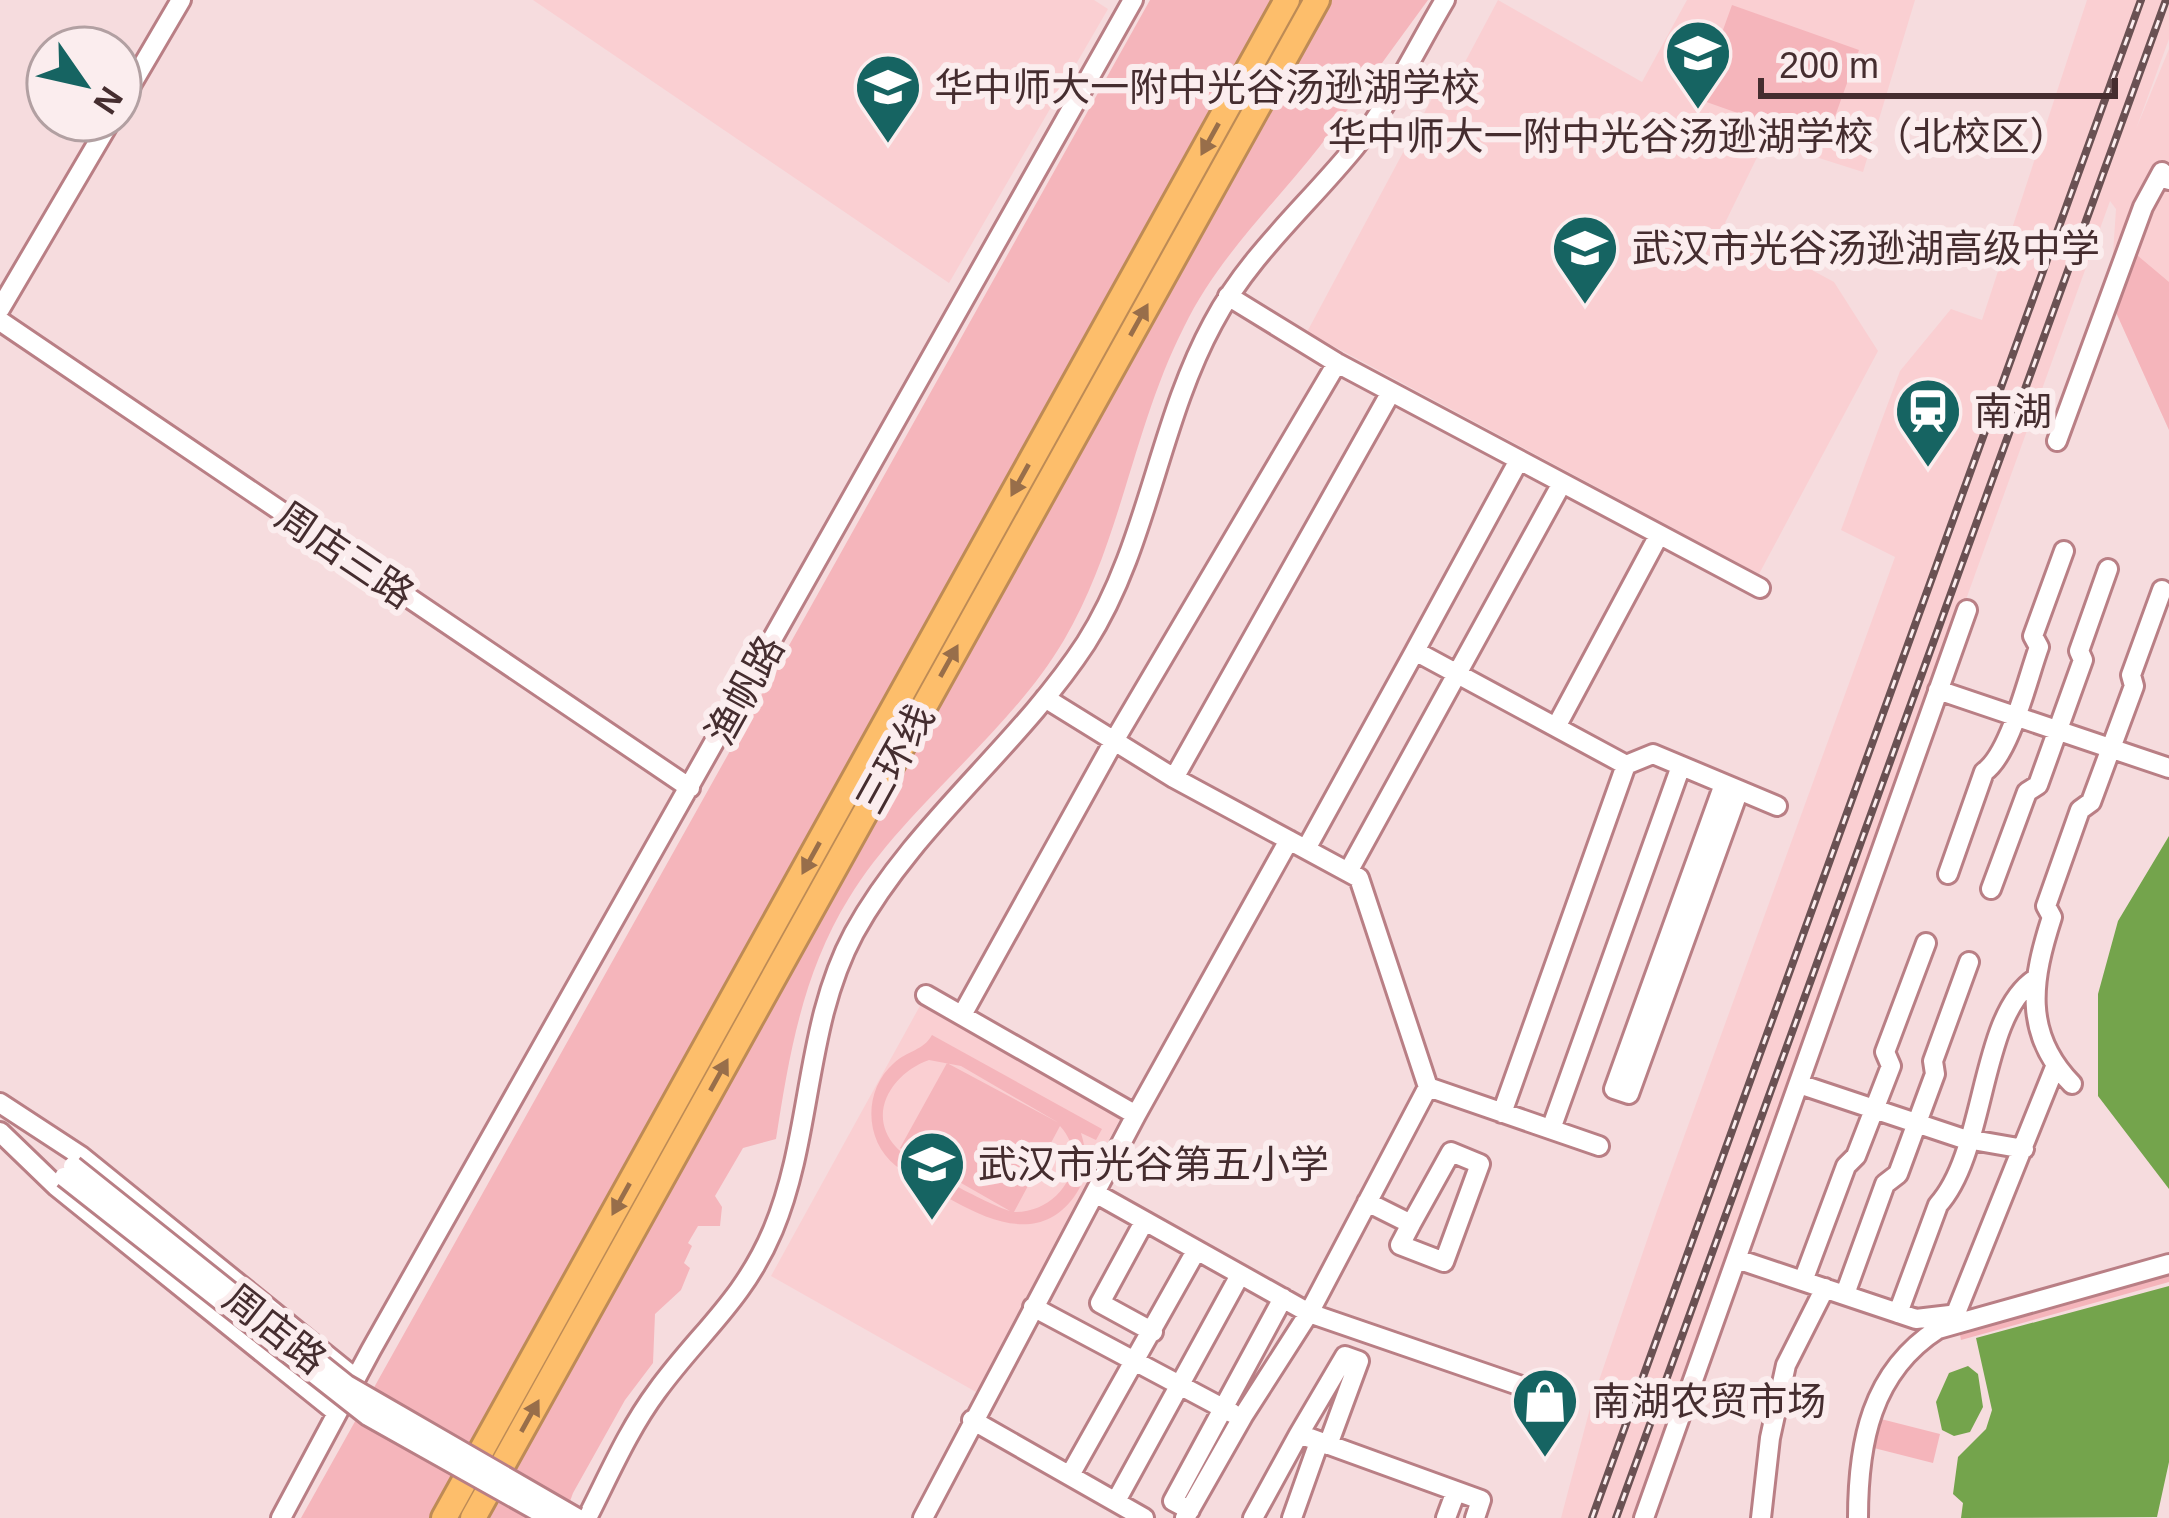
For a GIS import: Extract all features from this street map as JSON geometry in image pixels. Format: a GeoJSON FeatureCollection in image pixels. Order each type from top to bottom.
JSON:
{"type":"FeatureCollection","features":[{"type":"Feature","properties":{"kind":"highway","name":"三环线"},"geometry":{"type":"LineString","coordinates":[[444,1518],[1287,0]]}},
{"type":"Feature","properties":{"kind":"highway","name":"三环线"},"geometry":{"type":"LineString","coordinates":[[473,1518],[1317,0]]}},
{"type":"Feature","properties":{"kind":"street"},"geometry":{"type":"LineString","coordinates":[[144,63],[181,0]]}},
{"type":"Feature","properties":{"kind":"street"},"geometry":{"type":"LineString","coordinates":[[589,1516],[645,1407],[728,1309],[772,1232],[790,1179],[819,1024],[853,936],[899,865],[1046,698],[1084,644],[1113,592],[1183,388],[1228,296],[1295,210],[1367,131],[1445,0]]}},
{"type":"Feature","properties":{"kind":"street","name":"渔帆路"},"geometry":{"type":"LineString","coordinates":[[281,1518],[355,1378],[1130,1]]}},
{"type":"Feature","properties":{"kind":"street"},"geometry":{"type":"LineString","coordinates":[[0,308],[97,144]]}},
{"type":"Feature","properties":{"kind":"street"},"geometry":{"type":"LineString","coordinates":[[2056,441],[2144,207],[2162,172],[2169,180]]}},
{"type":"Feature","properties":{"kind":"street"},"geometry":{"type":"LineString","coordinates":[[1228,296],[1337,363],[1760,588]]}},
{"type":"Feature","properties":{"kind":"street","name":"周店三路"},"geometry":{"type":"LineString","coordinates":[[0,321],[690,788]]}},
{"type":"Feature","properties":{"kind":"street"},"geometry":{"type":"LineString","coordinates":[[962,1015],[1114,741],[1337,363]]}},
{"type":"Feature","properties":{"kind":"street"},"geometry":{"type":"LineString","coordinates":[[1174,778],[1391,392]]}},
{"type":"Feature","properties":{"kind":"street"},"geometry":{"type":"LineString","coordinates":[[923,1518],[1136,1115],[1415,651],[1519,460]]}},
{"type":"Feature","properties":{"kind":"street"},"geometry":{"type":"LineString","coordinates":[[1348,872],[1562,483]]}},
{"type":"Feature","properties":{"kind":"street"},"geometry":{"type":"LineString","coordinates":[[1556,727],[1659,535]]}},
{"type":"Feature","properties":{"kind":"street"},"geometry":{"type":"LineString","coordinates":[[1948,874],[1984,772],[1997,764],[2038,647],[2033,636],[2064,550]]}},
{"type":"Feature","properties":{"kind":"street"},"geometry":{"type":"LineString","coordinates":[[1991,889],[2027,792],[2038,785],[2083,660],[2079,650],[2108,569]]}},
{"type":"Feature","properties":{"kind":"street"},"geometry":{"type":"LineString","coordinates":[[2072,1084],[2055,1067],[2039,1026],[2035,979],[2053,917],[2046,906],[2080,810],[2091,802],[2134,686],[2131,675],[2162,590]]}},
{"type":"Feature","properties":{"kind":"street"},"geometry":{"type":"LineString","coordinates":[[1644,1518],[1967,610]]}},
{"type":"Feature","properties":{"kind":"street"},"geometry":{"type":"LineString","coordinates":[[1415,651],[1626,765]]}},
{"type":"Feature","properties":{"kind":"street"},"geometry":{"type":"LineString","coordinates":[[1938,690],[2169,768]]}},
{"type":"Feature","properties":{"kind":"street"},"geometry":{"type":"LineString","coordinates":[[1046,698],[1174,778],[1359,878],[1428,1088],[1309,1313],[1187,1514],[1173,1501],[1282,1298]]}},
{"type":"Feature","properties":{"kind":"street"},"geometry":{"type":"LineString","coordinates":[[1502,1113],[1626,765],[1653,754],[1777,806]]}},
{"type":"Feature","properties":{"kind":"street"},"geometry":{"type":"LineString","coordinates":[[1551,1130],[1681,766]]}},
{"type":"Feature","properties":{"kind":"street"},"geometry":{"type":"LineString","coordinates":[[1683,920],[1629,1094],[1614,1089],[1731,787]]}},
{"type":"Feature","properties":{"kind":"street"},"geometry":{"type":"LineString","coordinates":[[1803,1282],[1846,1166],[1856,1156],[1891,1066],[1885,1052],[1926,943]]}},
{"type":"Feature","properties":{"kind":"street"},"geometry":{"type":"LineString","coordinates":[[1845,1294],[1885,1184],[1898,1174],[1970,962]]}},
{"type":"Feature","properties":{"kind":"street"},"geometry":{"type":"LineString","coordinates":[[1898,1313],[1937,1205],[1949,1193],[1969,1139],[1983,1101],[1982,1082],[2017,991],[2035,979]]}},
{"type":"Feature","properties":{"kind":"street"},"geometry":{"type":"LineString","coordinates":[[926,995],[1136,1115]]}},
{"type":"Feature","properties":{"kind":"street"},"geometry":{"type":"LineString","coordinates":[[1956,1313],[2055,1067]]}},
{"type":"Feature","properties":{"kind":"street"},"geometry":{"type":"LineString","coordinates":[[1799,1084],[1969,1139],[2024,1149]]}},
{"type":"Feature","properties":{"kind":"street"},"geometry":{"type":"LineString","coordinates":[[1428,1088],[1599,1146]]}},
{"type":"Feature","properties":{"kind":"street"},"geometry":{"type":"LineString","coordinates":[[0,1102],[81,1156],[355,1378]]}},
{"type":"Feature","properties":{"kind":"street","name":"周店路"},"geometry":{"type":"LineString","coordinates":[[0,1102],[69,1171],[354,1406],[550,1518]]}},
{"type":"Feature","properties":{"kind":"street"},"geometry":{"type":"LineString","coordinates":[[0,1129],[57,1187],[336,1412]]}},
{"type":"Feature","properties":{"kind":"street","name":"周店路"},"geometry":{"type":"LineString","coordinates":[[0,1129],[69,1171],[347,1385],[405,1422],[589,1516]]}},
{"type":"Feature","properties":{"kind":"street"},"geometry":{"type":"LineString","coordinates":[[1450,1152],[1480,1164],[1444,1262],[1400,1245],[1412,1224],[1450,1152]]}},
{"type":"Feature","properties":{"kind":"street"},"geometry":{"type":"LineString","coordinates":[[1096,1193],[1309,1313],[1530,1389]]}},
{"type":"Feature","properties":{"kind":"street"},"geometry":{"type":"LineString","coordinates":[[1367,1202],[1412,1224]]}},
{"type":"Feature","properties":{"kind":"street"},"geometry":{"type":"LineString","coordinates":[[1144,1222],[1100,1303],[1153,1332]]}},
{"type":"Feature","properties":{"kind":"street"},"geometry":{"type":"LineString","coordinates":[[1070,1475],[1196,1251]]}},
{"type":"Feature","properties":{"kind":"street"},"geometry":{"type":"LineString","coordinates":[[1737,1259],[1931,1320],[2169,1252]]}},
{"type":"Feature","properties":{"kind":"street"},"geometry":{"type":"LineString","coordinates":[[1858,1518],[1858,1474],[1870,1411],[1902,1359],[1923,1339],[1939,1329],[2169,1264]]}},
{"type":"Feature","properties":{"kind":"street"},"geometry":{"type":"LineString","coordinates":[[1115,1501],[1240,1275]]}},
{"type":"Feature","properties":{"kind":"street"},"geometry":{"type":"LineString","coordinates":[[1761,1518],[1770,1438],[1786,1365],[1825,1288]]}},
{"type":"Feature","properties":{"kind":"street"},"geometry":{"type":"LineString","coordinates":[[1034,1307],[1178,1387],[1243,1416]]}},
{"type":"Feature","properties":{"kind":"street"},"geometry":{"type":"LineString","coordinates":[[1353,1359],[1364,1331]]}},
{"type":"Feature","properties":{"kind":"street"},"geometry":{"type":"LineString","coordinates":[[1253,1518],[1345,1356],[1359,1361],[1292,1518]]}},
{"type":"Feature","properties":{"kind":"street"},"geometry":{"type":"LineString","coordinates":[[972,1420],[1144,1518]]}},
{"type":"Feature","properties":{"kind":"street"},"geometry":{"type":"LineString","coordinates":[[1299,1435],[1481,1500],[1475,1518]]}},
{"type":"Feature","properties":{"kind":"street"},"geometry":{"type":"LineString","coordinates":[[1446,1518],[1456,1491]]}},
{"type":"Feature","properties":{"kind":"shaded area","name":"华中师大一附中光谷汤逊湖学校"},"geometry":{"type":"Polygon","coordinates":[[[533,0],[1094,0],[1108,9],[949,283],[533,0]]]}},
{"type":"Feature","properties":{"kind":"shaded area"},"geometry":{"type":"Polygon","coordinates":[[[1150,0],[1428,0],[1198,302],[1167,365],[1100,564],[1064,640],[1015,707],[872,864],[833,926],[809,985],[776,1139],[743,1148],[715,1196],[722,1207],[720,1226],[698,1226],[688,1243],[692,1246],[684,1263],[690,1268],[681,1290],[655,1314],[653,1363],[625,1400],[564,1518],[301,1518],[1150,0]]]}},
{"type":"Feature","properties":{"kind":"shaded area","name":"武汉市光谷汤逊湖高级中学"},"geometry":{"type":"Polygon","coordinates":[[[1498,0],[1642,82],[1687,0],[1915,0],[1863,172],[1765,141],[1725,223],[1834,282],[1878,351],[1759,574],[1307,332],[1445,74],[1456,79],[1498,0]]]}},
{"type":"Feature","properties":{"kind":"shaded area"},"geometry":{"type":"Polygon","coordinates":[[[2087,0],[2169,0],[2169,39],[2136,129],[2169,49],[2169,430],[2110,299],[2116,209],[2110,201],[1634,1518],[1561,1518],[1592,1401],[1657,1211],[1895,557],[1841,530],[1900,371],[1951,309],[1982,320],[2087,0]]]}},
{"type":"Feature","properties":{"kind":"shaded area"},"geometry":{"type":"Polygon","coordinates":[[[1732,5],[1859,50],[1825,144],[1698,99],[1732,5]]]}},
{"type":"Feature","properties":{"kind":"shaded area"},"geometry":{"type":"Polygon","coordinates":[[[2125,245],[2169,282],[2169,430],[2110,299],[2125,245]]]}},
{"type":"Feature","properties":{"kind":"shaded area"},"geometry":{"type":"Polygon","coordinates":[[[2169,836],[2169,1189],[2098,1096],[2098,994],[2118,921],[2169,836]]]}},
{"type":"Feature","properties":{"kind":"shaded area","name":"武汉市光谷第五小学"},"geometry":{"type":"Polygon","coordinates":[[[921,1004],[1121,1117],[976,1392],[771,1276],[921,1004]]]}},
{"type":"Feature","properties":{"kind":"shaded area"},"geometry":{"type":"Polygon","coordinates":[[[932,1035],[1102,1129],[1096,1140],[1081,1133],[1085,1174],[1074,1197],[1055,1215],[1033,1224],[986,1216],[938,1192],[885,1156],[871,1115],[877,1087],[894,1063],[932,1035]],[[929,1060],[916,1066],[888,1095],[883,1121],[887,1134],[896,1147],[917,1163],[1010,1211],[900,1148],[947,1063],[929,1060]],[[948,1064],[1059,1123],[961,1066],[948,1064]],[[1060,1126],[1014,1212],[1045,1204],[1066,1183],[1073,1155],[1060,1126]]]}},
{"type":"Feature","properties":{"kind":"shaded area"},"geometry":{"type":"Polygon","coordinates":[[[2169,1269],[2169,1282],[1961,1340],[1959,1330],[2169,1269]]]}},
{"type":"Feature","properties":{"kind":"shaded area"},"geometry":{"type":"Polygon","coordinates":[[[2169,1286],[2169,1462],[2157,1517],[1961,1518],[1963,1503],[1953,1494],[1958,1457],[1986,1429],[1992,1410],[1976,1338],[2169,1286]]]}},
{"type":"Feature","properties":{"kind":"shaded area"},"geometry":{"type":"Polygon","coordinates":[[[1968,1366],[1978,1374],[1983,1407],[1970,1432],[1954,1436],[1942,1430],[1936,1402],[1949,1373],[1968,1366]]]}},
{"type":"Feature","properties":{"kind":"shaded area"},"geometry":{"type":"Polygon","coordinates":[[[1877,1418],[1940,1434],[1933,1463],[1870,1447],[1877,1418]]]}},
{"type":"Feature","properties":{"kind":"railway"},"geometry":{"type":"LineString","coordinates":[[1592,1518],[2141,0]]}},
{"type":"Feature","properties":{"kind":"railway"},"geometry":{"type":"LineString","coordinates":[[1616,1518],[2166,0]]}},
{"type":"Feature","properties":{"kind":"place","name":"华中师大一附中光谷汤逊湖学校（北校区）"},"geometry":{"type":"Point","coordinates":[1698,112]}},
{"type":"Feature","properties":{"kind":"place","name":"华中师大一附中光谷汤逊湖学校"},"geometry":{"type":"Point","coordinates":[888,146]}},
{"type":"Feature","properties":{"kind":"place","name":"武汉市光谷汤逊湖高级中学"},"geometry":{"type":"Point","coordinates":[1585,307]}},
{"type":"Feature","properties":{"kind":"place","name":"南湖"},"geometry":{"type":"Point","coordinates":[1928,470]}},
{"type":"Feature","properties":{"kind":"place","name":"武汉市光谷第五小学"},"geometry":{"type":"Point","coordinates":[932,1223]}},
{"type":"Feature","properties":{"kind":"place","name":"南湖农贸市场"},"geometry":{"type":"Point","coordinates":[1545,1460]}}]}
